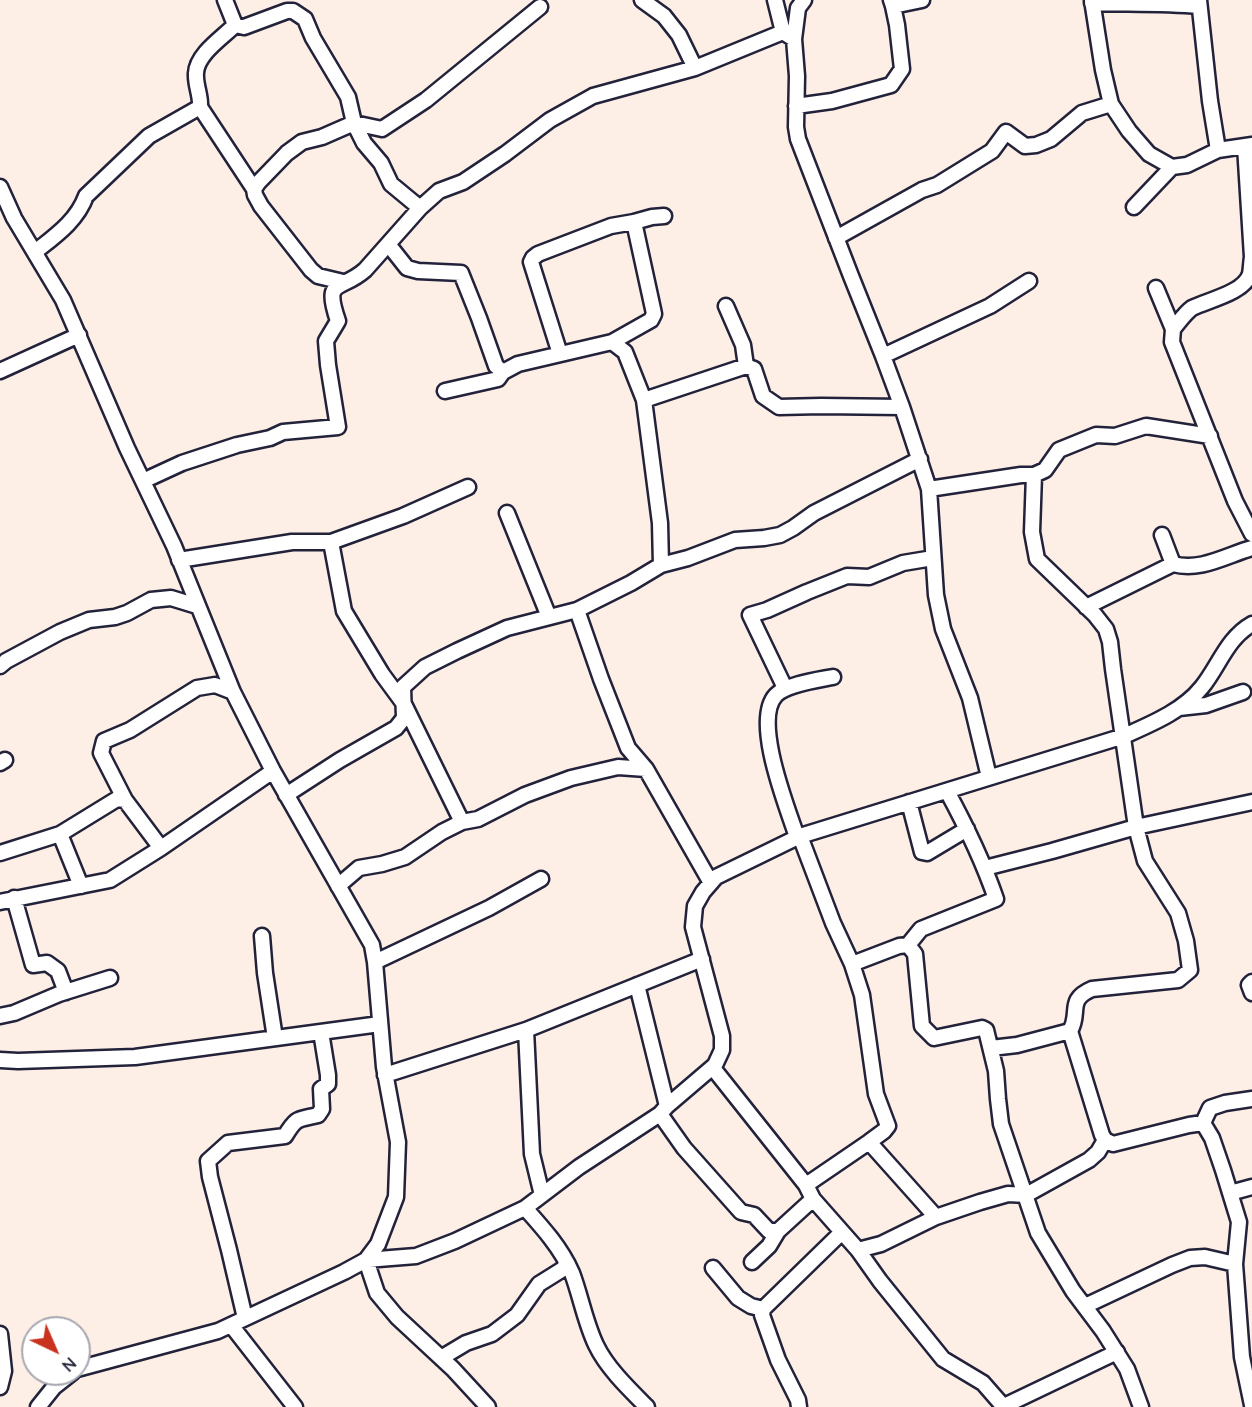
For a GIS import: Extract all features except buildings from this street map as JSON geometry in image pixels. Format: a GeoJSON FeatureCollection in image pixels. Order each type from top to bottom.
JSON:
{"type":"FeatureCollection","features":[{"type":"Feature","properties":{"kind":"street"},"geometry":{"type":"LineString","coordinates":[[225,0],[235,25]]}},
{"type":"Feature","properties":{"kind":"street"},"geometry":{"type":"LineString","coordinates":[[642,0],[664,16],[679,35],[695,68]]}},
{"type":"Feature","properties":{"kind":"street"},"geometry":{"type":"LineString","coordinates":[[775,0],[789,35],[797,76],[796,127],[799,139],[902,407],[929,489],[936,595],[943,629],[970,698],[989,777]]}},
{"type":"Feature","properties":{"kind":"street"},"geometry":{"type":"LineString","coordinates":[[789,35],[798,8],[804,0]]}},
{"type":"Feature","properties":{"kind":"street"},"geometry":{"type":"LineString","coordinates":[[796,106],[832,101],[891,85],[902,69],[898,25],[892,3],[922,0]]}},
{"type":"Feature","properties":{"kind":"street"},"geometry":{"type":"LineString","coordinates":[[1173,329],[1190,309],[1215,300],[1238,287],[1246,281],[1250,273],[1252,257],[1249,145],[1218,149],[1187,165],[1172,167],[1149,154],[1111,104],[1092,2],[1199,3],[1218,149]]}},
{"type":"Feature","properties":{"kind":"street"},"geometry":{"type":"LineString","coordinates":[[254,189],[287,153],[302,142],[322,137],[354,123],[382,129],[426,100],[540,7]]}},
{"type":"Feature","properties":{"kind":"street"},"geometry":{"type":"LineString","coordinates":[[235,25],[244,27],[287,11],[293,11],[305,19],[313,38],[348,97],[354,123],[364,143],[382,163],[391,184],[420,208]]}},
{"type":"Feature","properties":{"kind":"street"},"geometry":{"type":"LineString","coordinates":[[235,25],[198,60],[195,75],[201,97],[200,107],[254,189],[261,206],[311,270],[318,276],[343,282]]}},
{"type":"Feature","properties":{"kind":"street"},"geometry":{"type":"LineString","coordinates":[[143,481],[182,463],[283,432],[338,427],[326,341],[338,321],[331,301],[333,290],[343,282],[357,277],[439,191],[463,182],[550,120],[593,96],[695,68],[789,35]]}},
{"type":"Feature","properties":{"kind":"street"},"geometry":{"type":"LineString","coordinates":[[836,238],[922,190],[960,173],[992,151],[1006,132],[1025,146],[1036,145],[1051,139],[1082,113],[1111,104]]}},
{"type":"Feature","properties":{"kind":"street"},"geometry":{"type":"LineString","coordinates":[[35,252],[64,230],[81,209],[86,196],[149,136],[200,107]]}},
{"type":"Feature","properties":{"kind":"street"},"geometry":{"type":"LineString","coordinates":[[1134,206],[1172,167]]}},
{"type":"Feature","properties":{"kind":"street"},"geometry":{"type":"LineString","coordinates":[[0,187],[3,202],[64,300],[181,566],[233,692],[272,771],[372,945],[385,1075],[398,1142],[396,1197],[378,1244],[366,1260]]}},
{"type":"Feature","properties":{"kind":"street"},"geometry":{"type":"LineString","coordinates":[[560,354],[531,262],[533,257],[611,226],[664,216]]}},
{"type":"Feature","properties":{"kind":"street"},"geometry":{"type":"LineString","coordinates":[[445,391],[498,379],[502,372],[518,364],[612,342],[651,320],[654,314],[634,222]]}},
{"type":"Feature","properties":{"kind":"street"},"geometry":{"type":"LineString","coordinates":[[388,244],[407,268],[460,273],[496,366],[502,372]]}},
{"type":"Feature","properties":{"kind":"street"},"geometry":{"type":"LineString","coordinates":[[883,356],[990,306],[1029,281]]}},
{"type":"Feature","properties":{"kind":"street"},"geometry":{"type":"LineString","coordinates":[[1156,288],[1173,329],[1172,342],[1235,501],[1252,534]]}},
{"type":"Feature","properties":{"kind":"street"},"geometry":{"type":"LineString","coordinates":[[726,306],[743,345],[746,366]]}},
{"type":"Feature","properties":{"kind":"street"},"geometry":{"type":"LineString","coordinates":[[0,371],[79,335]]}},
{"type":"Feature","properties":{"kind":"street"},"geometry":{"type":"LineString","coordinates":[[612,342],[625,352],[644,400],[660,523],[661,565]]}},
{"type":"Feature","properties":{"kind":"street"},"geometry":{"type":"LineString","coordinates":[[644,400],[746,366],[754,369],[764,396],[779,407],[902,407]]}},
{"type":"Feature","properties":{"kind":"street"},"geometry":{"type":"LineString","coordinates":[[929,489],[1034,475],[1045,470],[1059,450],[1096,435],[1115,436],[1146,426],[1210,436]]}},
{"type":"Feature","properties":{"kind":"street"},"geometry":{"type":"LineString","coordinates":[[286,795],[396,728],[404,718],[403,687],[425,667],[507,628],[577,610],[661,565],[735,540],[780,535],[814,513],[920,459]]}},
{"type":"Feature","properties":{"kind":"street"},"geometry":{"type":"LineString","coordinates":[[1034,475],[1032,532],[1037,559],[1106,629],[1136,827],[1145,861],[1178,913],[1190,970],[1178,980],[1092,989],[1083,993],[1075,1004],[1070,1031],[1105,1140],[1113,1144],[1203,1123]]}},
{"type":"Feature","properties":{"kind":"street"},"geometry":{"type":"LineString","coordinates":[[171,597],[181,566],[195,557],[292,542],[331,542],[403,516],[468,487]]}},
{"type":"Feature","properties":{"kind":"street"},"geometry":{"type":"LineString","coordinates":[[507,513],[549,617]]}},
{"type":"Feature","properties":{"kind":"street"},"geometry":{"type":"LineString","coordinates":[[1162,535],[1173,564]]}},
{"type":"Feature","properties":{"kind":"street"},"geometry":{"type":"LineString","coordinates":[[331,542],[344,611],[382,674],[404,704],[462,822]]}},
{"type":"Feature","properties":{"kind":"street"},"geometry":{"type":"LineString","coordinates":[[1086,607],[1173,564],[1184,567],[1206,564],[1252,548]]}},
{"type":"Feature","properties":{"kind":"street"},"geometry":{"type":"LineString","coordinates":[[785,688],[750,615],[848,576],[869,577],[903,563],[933,558]]}},
{"type":"Feature","properties":{"kind":"street"},"geometry":{"type":"LineString","coordinates":[[2,659],[89,620],[115,617],[151,600],[171,597],[197,606]]}},
{"type":"Feature","properties":{"kind":"street"},"geometry":{"type":"LineString","coordinates":[[577,610],[628,748],[646,769],[711,883]]}},
{"type":"Feature","properties":{"kind":"street"},"geometry":{"type":"LineString","coordinates":[[91,1367],[218,1331],[366,1260],[416,1256],[525,1208],[579,1167],[663,1110],[712,1068],[722,1050],[722,1036],[693,927],[695,906],[716,877],[799,836],[1124,736],[1157,721],[1179,708],[1201,689],[1228,645],[1244,628],[1252,624]]}},
{"type":"Feature","properties":{"kind":"street"},"geometry":{"type":"LineString","coordinates":[[806,1185],[888,1126],[877,1094],[862,995],[852,964],[799,836],[771,756],[767,717],[769,705],[777,694],[785,688],[834,677]]}},
{"type":"Feature","properties":{"kind":"street"},"geometry":{"type":"LineString","coordinates":[[161,848],[125,800],[101,753],[104,741],[130,730],[197,688],[215,685],[233,692]]}},
{"type":"Feature","properties":{"kind":"street"},"geometry":{"type":"LineString","coordinates":[[1179,708],[1206,705],[1243,692]]}},
{"type":"Feature","properties":{"kind":"street"},"geometry":{"type":"LineString","coordinates":[[622,767],[628,748]]}},
{"type":"Feature","properties":{"kind":"street"},"geometry":{"type":"LineString","coordinates":[[338,886],[359,868],[405,857],[442,832],[462,822],[478,820],[525,795],[571,778],[622,767],[646,769]]}},
{"type":"Feature","properties":{"kind":"street"},"geometry":{"type":"LineString","coordinates":[[66,992],[58,971],[47,963],[33,965],[7,900],[110,880],[272,771]]}},
{"type":"Feature","properties":{"kind":"street"},"geometry":{"type":"LineString","coordinates":[[908,946],[921,929],[996,899],[967,828],[947,791]]}},
{"type":"Feature","properties":{"kind":"street"},"geometry":{"type":"LineString","coordinates":[[0,853],[60,834],[117,799],[125,800]]}},
{"type":"Feature","properties":{"kind":"street"},"geometry":{"type":"LineString","coordinates":[[909,802],[922,852],[927,853],[967,828]]}},
{"type":"Feature","properties":{"kind":"street"},"geometry":{"type":"LineString","coordinates":[[985,868],[1136,827],[1252,802]]}},
{"type":"Feature","properties":{"kind":"street"},"geometry":{"type":"LineString","coordinates":[[60,834],[81,886]]}},
{"type":"Feature","properties":{"kind":"street"},"geometry":{"type":"LineString","coordinates":[[375,962],[489,908],[541,878]]}},
{"type":"Feature","properties":{"kind":"street"},"geometry":{"type":"LineString","coordinates":[[262,936],[275,1038]]}},
{"type":"Feature","properties":{"kind":"street"},"geometry":{"type":"LineString","coordinates":[[852,964],[899,946],[908,946],[915,954],[922,1026],[934,1038],[982,1028],[986,1030],[996,1071],[1001,1124],[1038,1233],[1073,1291],[1127,1369],[1140,1407]]}},
{"type":"Feature","properties":{"kind":"street"},"geometry":{"type":"LineString","coordinates":[[385,1075],[526,1030],[702,959]]}},
{"type":"Feature","properties":{"kind":"street"},"geometry":{"type":"LineString","coordinates":[[0,1016],[110,978]]}},
{"type":"Feature","properties":{"kind":"street"},"geometry":{"type":"LineString","coordinates":[[1252,982],[1252,993]]}},
{"type":"Feature","properties":{"kind":"street"},"geometry":{"type":"LineString","coordinates":[[637,985],[663,1110],[684,1148],[741,1212],[754,1215],[769,1231],[778,1231]]}},
{"type":"Feature","properties":{"kind":"street"},"geometry":{"type":"LineString","coordinates":[[0,1060],[135,1057],[380,1024]]}},
{"type":"Feature","properties":{"kind":"street"},"geometry":{"type":"LineString","coordinates":[[526,1030],[532,1154],[542,1195]]}},
{"type":"Feature","properties":{"kind":"street"},"geometry":{"type":"LineString","coordinates":[[991,1048],[1017,1045],[1070,1031]]}},
{"type":"Feature","properties":{"kind":"street"},"geometry":{"type":"LineString","coordinates":[[245,1318],[208,1161],[228,1143],[285,1136],[300,1118],[318,1115],[322,1109],[321,1089],[328,1084],[321,1032]]}},
{"type":"Feature","properties":{"kind":"street"},"geometry":{"type":"LineString","coordinates":[[712,1068],[806,1185],[813,1199],[858,1250],[943,1359],[983,1383],[1004,1406],[1117,1352]]}},
{"type":"Feature","properties":{"kind":"street"},"geometry":{"type":"LineString","coordinates":[[1203,1123],[1210,1108],[1252,1099]]}},
{"type":"Feature","properties":{"kind":"street"},"geometry":{"type":"LineString","coordinates":[[1203,1123],[1212,1138],[1239,1222],[1235,1264],[1242,1357],[1252,1405]]}},
{"type":"Feature","properties":{"kind":"street"},"geometry":{"type":"LineString","coordinates":[[858,1250],[881,1244],[936,1217],[980,1202],[1008,1194],[1026,1195],[1089,1160],[1105,1140]]}},
{"type":"Feature","properties":{"kind":"street"},"geometry":{"type":"LineString","coordinates":[[869,1142],[936,1217]]}},
{"type":"Feature","properties":{"kind":"street"},"geometry":{"type":"LineString","coordinates":[[1230,1193],[1252,1187]]}},
{"type":"Feature","properties":{"kind":"street"},"geometry":{"type":"LineString","coordinates":[[752,1262],[769,1246],[778,1231],[813,1199]]}},
{"type":"Feature","properties":{"kind":"street"},"geometry":{"type":"LineString","coordinates":[[525,1208],[553,1240],[566,1262],[597,1347],[623,1382],[647,1407]]}},
{"type":"Feature","properties":{"kind":"street"},"geometry":{"type":"LineString","coordinates":[[799,1407],[778,1360],[762,1315],[763,1308],[842,1232]]}},
{"type":"Feature","properties":{"kind":"street"},"geometry":{"type":"LineString","coordinates":[[1085,1306],[1190,1258],[1205,1257],[1235,1264]]}},
{"type":"Feature","properties":{"kind":"street"},"geometry":{"type":"LineString","coordinates":[[366,1260],[377,1293],[397,1317],[488,1407]]}},
{"type":"Feature","properties":{"kind":"street"},"geometry":{"type":"LineString","coordinates":[[441,1358],[466,1343],[492,1335],[517,1315],[539,1284],[563,1269],[566,1262]]}},
{"type":"Feature","properties":{"kind":"street"},"geometry":{"type":"LineString","coordinates":[[713,1268],[738,1298],[751,1306],[763,1308]]}},
{"type":"Feature","properties":{"kind":"street"},"geometry":{"type":"LineString","coordinates":[[231,1325],[295,1407]]}},
{"type":"Feature","properties":{"kind":"street"},"geometry":{"type":"LineString","coordinates":[[0,1334],[4,1371],[0,1387]]}},
{"type":"Feature","properties":{"kind":"street"},"geometry":{"type":"LineString","coordinates":[[38,1407],[55,1386]]}}]}
